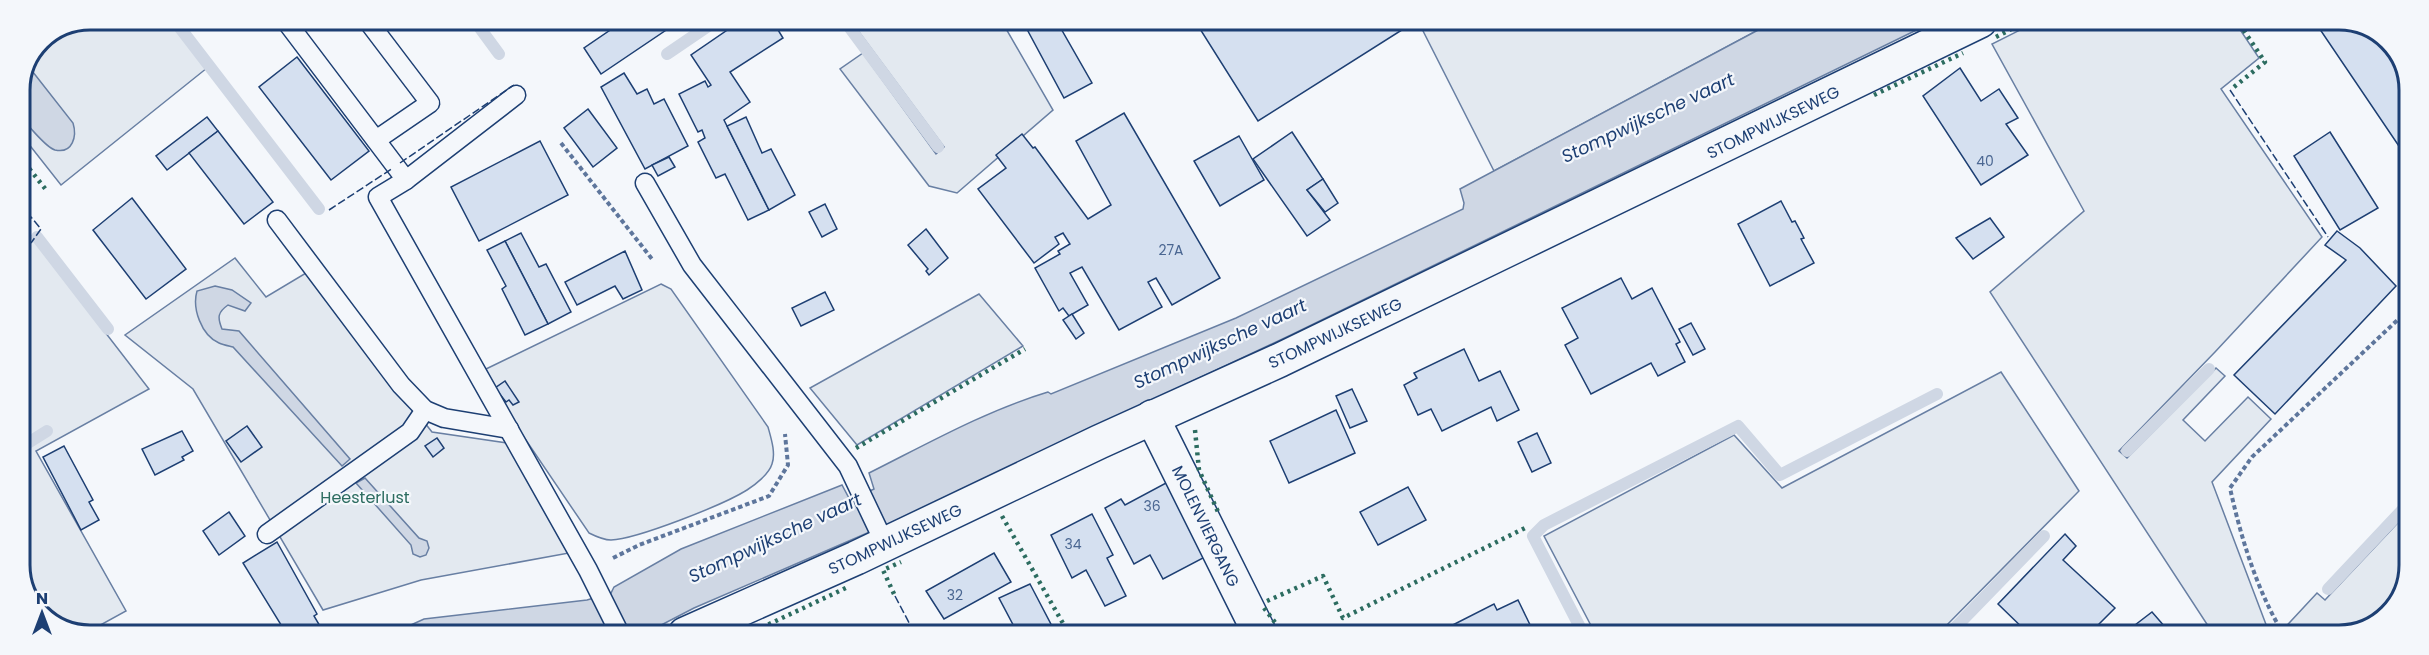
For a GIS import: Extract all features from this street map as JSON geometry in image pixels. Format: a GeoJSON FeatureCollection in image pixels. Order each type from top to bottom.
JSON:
{"type":"FeatureCollection","features":[{"type":"Feature","properties":{"kind":"street","name":"STOMPWIJKSEWEG"},"geometry":{"type":"LineString","coordinates":[[703,625],[882,538],[1152,417],[1434,286],[1961,30]]}},
{"type":"Feature","properties":{"kind":"street","name":"MOLENVIERGANG"},"geometry":{"type":"LineString","coordinates":[[1152,417],[1256,625]]}},
{"type":"Feature","properties":{"kind":"lane"},"geometry":{"type":"LineString","coordinates":[[293,30],[406,180]]}},
{"type":"Feature","properties":{"kind":"lane"},"geometry":{"type":"LineString","coordinates":[[375,30],[430,103],[376,140]]}},
{"type":"Feature","properties":{"kind":"lane"},"geometry":{"type":"LineString","coordinates":[[516,95],[406,180],[378,197],[588,570],[616,625]]}},
{"type":"Feature","properties":{"kind":"lane"},"geometry":{"type":"LineString","coordinates":[[645,183],[692,265],[848,466],[882,538]]}},
{"type":"Feature","properties":{"kind":"lane"},"geometry":{"type":"LineString","coordinates":[[277,220],[402,385],[425,410],[444,418],[509,429]]}},
{"type":"Feature","properties":{"kind":"lane"},"geometry":{"type":"LineString","coordinates":[[267,534],[410,432],[425,410]]}},
{"type":"Feature","properties":{"kind":"path"},"geometry":{"type":"LineString","coordinates":[[561,143],[655,263]]}},
{"type":"Feature","properties":{"kind":"path"},"geometry":{"type":"LineString","coordinates":[[2278,625],[2271,615],[2238,529],[2229,488],[2252,457],[2399,319]]}},
{"type":"Feature","properties":{"kind":"path"},"geometry":{"type":"LineString","coordinates":[[588,570],[639,545],[769,496],[788,465],[785,430]]}},
{"type":"Feature","properties":{"kind":"green space"},"geometry":{"type":"Polygon","coordinates":[[[177,30],[207,68],[61,185],[30,146],[31,78],[40,56],[56,40],[78,31],[177,30]]]}},
{"type":"Feature","properties":{"kind":"green space"},"geometry":{"type":"Polygon","coordinates":[[[857,30],[1007,30],[1053,110],[957,193],[929,186],[840,69],[863,53],[936,154],[944,147],[857,30]]]}},
{"type":"Feature","properties":{"kind":"green space"},"geometry":{"type":"Polygon","coordinates":[[[1423,30],[1758,30],[1494,171],[1423,30]]]}},
{"type":"Feature","properties":{"kind":"green space"},"geometry":{"type":"Polygon","coordinates":[[[2020,30],[2240,30],[2259,58],[2221,89],[2322,237],[2119,451],[2127,458],[2216,368],[2225,376],[2183,420],[2205,441],[2248,397],[2271,419],[2212,482],[2266,625],[2207,625],[1990,292],[2084,211],[1992,44],[2020,30]]]}},
{"type":"Feature","properties":{"kind":"green space"},"geometry":{"type":"Polygon","coordinates":[[[30,235],[149,389],[36,451],[126,611],[101,625],[74,623],[47,608],[38,595],[31,577],[30,235]]]}},
{"type":"Feature","properties":{"kind":"green space","name":"Heesterlust"},"geometry":{"type":"Polygon","coordinates":[[[235,258],[266,297],[306,273],[432,432],[507,443],[569,553],[421,580],[323,610],[193,389],[125,335],[235,258]]]}},
{"type":"Feature","properties":{"kind":"green space"},"geometry":{"type":"Polygon","coordinates":[[[661,284],[671,289],[768,427],[773,446],[773,460],[768,472],[761,479],[735,496],[659,528],[623,538],[605,539],[589,533],[496,396],[489,383],[486,369],[661,284]]]}},
{"type":"Feature","properties":{"kind":"green space"},"geometry":{"type":"Polygon","coordinates":[[[979,294],[1023,346],[857,445],[810,388],[979,294]]]}},
{"type":"Feature","properties":{"kind":"green space"},"geometry":{"type":"Polygon","coordinates":[[[2001,372],[2079,491],[1947,625],[1591,625],[1544,536],[1734,435],[1782,488],[2001,372]]]}},
{"type":"Feature","properties":{"kind":"green space"},"geometry":{"type":"Polygon","coordinates":[[[2399,522],[2397,581],[2384,605],[2366,619],[2351,624],[2287,625],[2317,593],[2325,600],[2399,522]]]}},
{"type":"Feature","properties":{"kind":"water","name":"Stompwijksche vaart"},"geometry":{"type":"Polygon","coordinates":[[[1758,30],[1917,30],[1291,335],[895,521],[694,608],[661,625],[411,625],[424,619],[587,600],[611,593],[614,587],[681,549],[842,485],[850,500],[874,489],[869,473],[957,429],[1025,400],[1048,392],[1051,394],[1236,318],[1463,209],[1464,203],[1460,189],[1758,30]]]}},
{"type":"Feature","properties":{"kind":"water"},"geometry":{"type":"Polygon","coordinates":[[[33,72],[73,123],[74,138],[70,147],[61,151],[46,144],[30,127],[30,90],[33,72]]]}},
{"type":"Feature","properties":{"kind":"water"},"geometry":{"type":"Polygon","coordinates":[[[215,286],[232,290],[251,303],[245,311],[228,305],[219,315],[222,329],[239,331],[350,459],[342,466],[233,347],[219,343],[207,334],[197,313],[197,291],[215,286]]]}},
{"type":"Feature","properties":{"kind":"water"},"geometry":{"type":"Polygon","coordinates":[[[365,478],[419,538],[427,541],[429,548],[426,555],[420,557],[413,554],[411,545],[356,483],[365,478]]]}},
{"type":"Feature","properties":{"kind":"building"},"geometry":{"type":"Polygon","coordinates":[[[610,30],[666,30],[601,74],[584,48],[610,30]]]}},
{"type":"Feature","properties":{"kind":"building"},"geometry":{"type":"Polygon","coordinates":[[[727,30],[778,30],[783,38],[730,72],[750,102],[724,120],[769,210],[748,220],[725,174],[716,178],[698,142],[705,138],[702,130],[698,132],[679,94],[705,81],[708,87],[711,85],[691,55],[727,30]]]}},
{"type":"Feature","properties":{"kind":"building"},"geometry":{"type":"Polygon","coordinates":[[[1027,30],[1062,30],[1092,83],[1064,98],[1027,30]]]}},
{"type":"Feature","properties":{"kind":"building"},"geometry":{"type":"Polygon","coordinates":[[[1201,30],[1402,30],[1258,121],[1201,30]]]}},
{"type":"Feature","properties":{"kind":"building"},"geometry":{"type":"Polygon","coordinates":[[[2320,30],[2355,32],[2373,40],[2387,53],[2398,78],[2399,146],[2320,30]]]}},
{"type":"Feature","properties":{"kind":"building"},"geometry":{"type":"Polygon","coordinates":[[[297,57],[369,151],[331,180],[259,87],[297,57]]]}},
{"type":"Feature","properties":{"kind":"building"},"geometry":{"type":"Polygon","coordinates":[[[1960,68],[1981,101],[1999,89],[2018,118],[2006,124],[2028,155],[1981,185],[1923,96],[1960,68]]]}},
{"type":"Feature","properties":{"kind":"building"},"geometry":{"type":"Polygon","coordinates":[[[624,73],[637,94],[647,89],[654,104],[664,99],[688,146],[645,169],[601,87],[624,73]]]}},
{"type":"Feature","properties":{"kind":"building"},"geometry":{"type":"Polygon","coordinates":[[[588,109],[617,148],[593,167],[564,128],[588,109]]]}},
{"type":"Feature","properties":{"kind":"building"},"geometry":{"type":"Polygon","coordinates":[[[1124,113],[1220,278],[1172,305],[1156,278],[1148,282],[1162,307],[1119,330],[1082,267],[1070,273],[1088,305],[1069,316],[1063,308],[1059,311],[1035,268],[1060,254],[1058,251],[1070,244],[1063,233],[1055,237],[1059,244],[1034,263],[978,189],[1006,168],[996,155],[1022,134],[1033,148],[1035,147],[1088,219],[1111,205],[1076,141],[1124,113]]]}},
{"type":"Feature","properties":{"kind":"building"},"geometry":{"type":"Polygon","coordinates":[[[207,117],[218,131],[167,170],[156,156],[207,117]]]}},
{"type":"Feature","properties":{"kind":"building"},"geometry":{"type":"Polygon","coordinates":[[[746,117],[762,153],[771,149],[795,195],[769,210],[727,126],[746,117]]]}},
{"type":"Feature","properties":{"kind":"building"},"geometry":{"type":"Polygon","coordinates":[[[218,131],[273,202],[244,224],[189,153],[218,131]]]}},
{"type":"Feature","properties":{"kind":"building"},"geometry":{"type":"Polygon","coordinates":[[[1292,132],[1323,179],[1307,190],[1330,220],[1307,236],[1253,159],[1292,132]]]}},
{"type":"Feature","properties":{"kind":"building"},"geometry":{"type":"Polygon","coordinates":[[[2330,132],[2378,208],[2340,230],[2294,156],[2330,132]]]}},
{"type":"Feature","properties":{"kind":"building"},"geometry":{"type":"Polygon","coordinates":[[[1239,136],[1264,180],[1220,206],[1194,161],[1239,136]]]}},
{"type":"Feature","properties":{"kind":"building"},"geometry":{"type":"Polygon","coordinates":[[[540,141],[568,195],[479,241],[451,187],[540,141]]]}},
{"type":"Feature","properties":{"kind":"building"},"geometry":{"type":"Polygon","coordinates":[[[669,157],[675,167],[658,176],[652,165],[669,157]]]}},
{"type":"Feature","properties":{"kind":"building"},"geometry":{"type":"Polygon","coordinates":[[[1323,179],[1338,203],[1325,212],[1307,190],[1323,179]]]}},
{"type":"Feature","properties":{"kind":"building"},"geometry":{"type":"Polygon","coordinates":[[[132,198],[186,269],[146,299],[93,230],[132,198]]]}},
{"type":"Feature","properties":{"kind":"building"},"geometry":{"type":"Polygon","coordinates":[[[1781,201],[1792,222],[1795,221],[1804,238],[1801,239],[1814,263],[1770,286],[1738,224],[1781,201]]]}},
{"type":"Feature","properties":{"kind":"building"},"geometry":{"type":"Polygon","coordinates":[[[825,204],[837,229],[822,237],[809,212],[825,204]]]}},
{"type":"Feature","properties":{"kind":"building"},"geometry":{"type":"Polygon","coordinates":[[[1990,218],[2004,237],[1973,259],[1956,238],[1990,218]]]}},
{"type":"Feature","properties":{"kind":"building"},"geometry":{"type":"Polygon","coordinates":[[[926,229],[948,258],[929,275],[926,271],[928,269],[908,245],[926,229]]]}},
{"type":"Feature","properties":{"kind":"building"},"geometry":{"type":"Polygon","coordinates":[[[2337,231],[2360,248],[2396,286],[2275,414],[2234,375],[2346,260],[2325,245],[2337,231]]]}},
{"type":"Feature","properties":{"kind":"building"},"geometry":{"type":"Polygon","coordinates":[[[521,233],[539,267],[546,264],[571,312],[548,324],[505,241],[521,233]]]}},
{"type":"Feature","properties":{"kind":"building"},"geometry":{"type":"Polygon","coordinates":[[[505,241],[548,324],[525,335],[502,289],[506,286],[487,250],[505,241]]]}},
{"type":"Feature","properties":{"kind":"building"},"geometry":{"type":"Polygon","coordinates":[[[625,251],[642,290],[623,299],[615,286],[577,305],[565,282],[625,251]]]}},
{"type":"Feature","properties":{"kind":"building"},"geometry":{"type":"Polygon","coordinates":[[[1621,278],[1632,299],[1652,288],[1680,342],[1676,344],[1685,362],[1658,376],[1651,363],[1591,394],[1565,345],[1578,338],[1562,308],[1621,278]]]}},
{"type":"Feature","properties":{"kind":"building"},"geometry":{"type":"Polygon","coordinates":[[[825,292],[834,310],[801,326],[792,308],[825,292]]]}},
{"type":"Feature","properties":{"kind":"building"},"geometry":{"type":"Polygon","coordinates":[[[1072,314],[1084,333],[1076,339],[1063,320],[1072,314]]]}},
{"type":"Feature","properties":{"kind":"building"},"geometry":{"type":"Polygon","coordinates":[[[1691,323],[1705,349],[1693,355],[1679,329],[1691,323]]]}},
{"type":"Feature","properties":{"kind":"building"},"geometry":{"type":"Polygon","coordinates":[[[1464,349],[1479,381],[1500,371],[1519,410],[1497,421],[1491,407],[1442,431],[1431,409],[1418,415],[1404,385],[1417,378],[1414,373],[1464,349]]]}},
{"type":"Feature","properties":{"kind":"building"},"geometry":{"type":"Polygon","coordinates":[[[505,381],[519,402],[513,405],[509,400],[506,402],[495,388],[505,381]]]}},
{"type":"Feature","properties":{"kind":"building"},"geometry":{"type":"Polygon","coordinates":[[[1352,389],[1367,421],[1350,428],[1336,396],[1352,389]]]}},
{"type":"Feature","properties":{"kind":"building"},"geometry":{"type":"Polygon","coordinates":[[[1336,410],[1355,453],[1289,483],[1270,441],[1336,410]]]}},
{"type":"Feature","properties":{"kind":"building"},"geometry":{"type":"Polygon","coordinates":[[[247,426],[262,447],[241,462],[226,441],[247,426]]]}},
{"type":"Feature","properties":{"kind":"building"},"geometry":{"type":"Polygon","coordinates":[[[182,431],[193,451],[182,457],[184,460],[155,475],[142,449],[182,431]]]}},
{"type":"Feature","properties":{"kind":"building"},"geometry":{"type":"Polygon","coordinates":[[[1537,433],[1551,463],[1532,472],[1518,442],[1537,433]]]}},
{"type":"Feature","properties":{"kind":"building"},"geometry":{"type":"Polygon","coordinates":[[[437,438],[444,448],[433,457],[425,446],[437,438]]]}},
{"type":"Feature","properties":{"kind":"building"},"geometry":{"type":"Polygon","coordinates":[[[64,446],[93,500],[89,502],[99,520],[81,530],[43,457],[64,446]]]}},
{"type":"Feature","properties":{"kind":"building"},"geometry":{"type":"Polygon","coordinates":[[[1166,483],[1205,557],[1163,579],[1150,555],[1134,564],[1105,508],[1121,499],[1125,505],[1166,483]]]}},
{"type":"Feature","properties":{"kind":"building"},"geometry":{"type":"Polygon","coordinates":[[[1408,487],[1426,520],[1378,545],[1360,512],[1408,487]]]}},
{"type":"Feature","properties":{"kind":"building"},"geometry":{"type":"Polygon","coordinates":[[[229,512],[245,536],[219,555],[203,531],[229,512]]]}},
{"type":"Feature","properties":{"kind":"building"},"geometry":{"type":"Polygon","coordinates":[[[1092,514],[1113,555],[1107,558],[1126,596],[1105,606],[1086,570],[1072,578],[1051,535],[1092,514]]]}},
{"type":"Feature","properties":{"kind":"building"},"geometry":{"type":"Polygon","coordinates":[[[2065,534],[2076,546],[2063,560],[2115,608],[2098,625],[2020,625],[1998,604],[2065,534]]]}},
{"type":"Feature","properties":{"kind":"building"},"geometry":{"type":"Polygon","coordinates":[[[277,542],[317,614],[314,616],[319,625],[281,625],[243,563],[277,542]]]}},
{"type":"Feature","properties":{"kind":"building"},"geometry":{"type":"Polygon","coordinates":[[[994,553],[1011,582],[944,619],[926,591],[994,553]]]}},
{"type":"Feature","properties":{"kind":"building"},"geometry":{"type":"Polygon","coordinates":[[[1030,584],[1051,625],[1013,625],[999,598],[1030,584]]]}},
{"type":"Feature","properties":{"kind":"building"},"geometry":{"type":"Polygon","coordinates":[[[1518,600],[1530,625],[1453,625],[1494,604],[1497,610],[1518,600]]]}},
{"type":"Feature","properties":{"kind":"building"},"geometry":{"type":"Polygon","coordinates":[[[2152,612],[2163,625],[2135,625],[2152,612]]]}},
{"type":"Feature","properties":{"kind":"waterway"},"geometry":{"type":"LineString","coordinates":[[182,30],[319,209]]}},
{"type":"Feature","properties":{"kind":"waterway"},"geometry":{"type":"LineString","coordinates":[[481,30],[499,54]]}},
{"type":"Feature","properties":{"kind":"waterway"},"geometry":{"type":"LineString","coordinates":[[667,54],[702,30]]}},
{"type":"Feature","properties":{"kind":"waterway"},"geometry":{"type":"LineString","coordinates":[[851,30],[938,147]]}},
{"type":"Feature","properties":{"kind":"waterway"},"geometry":{"type":"LineString","coordinates":[[37,237],[108,329]]}},
{"type":"Feature","properties":{"kind":"waterway"},"geometry":{"type":"LineString","coordinates":[[2127,451],[2209,369]]}},
{"type":"Feature","properties":{"kind":"waterway"},"geometry":{"type":"LineString","coordinates":[[1579,625],[1533,536],[1544,525],[1738,426],[1780,475],[1937,394]]}},
{"type":"Feature","properties":{"kind":"waterway"},"geometry":{"type":"LineString","coordinates":[[30,442],[47,431]]}},
{"type":"Feature","properties":{"kind":"waterway"},"geometry":{"type":"LineString","coordinates":[[2328,589],[2399,514]]}},
{"type":"Feature","properties":{"kind":"waterway"},"geometry":{"type":"LineString","coordinates":[[1958,625],[2044,536]]}},
{"type":"Feature","properties":{"kind":"hedge"},"geometry":{"type":"LineString","coordinates":[[1996,37],[2010,30]]}},
{"type":"Feature","properties":{"kind":"hedge"},"geometry":{"type":"LineString","coordinates":[[2234,87],[2265,62],[2243,30]]}},
{"type":"Feature","properties":{"kind":"hedge"},"geometry":{"type":"LineString","coordinates":[[1874,95],[1963,53]]}},
{"type":"Feature","properties":{"kind":"hedge"},"geometry":{"type":"LineString","coordinates":[[30,170],[47,191]]}},
{"type":"Feature","properties":{"kind":"hedge"},"geometry":{"type":"LineString","coordinates":[[856,448],[1025,349]]}},
{"type":"Feature","properties":{"kind":"hedge"},"geometry":{"type":"LineString","coordinates":[[1195,430],[1199,470],[1219,514]]}},
{"type":"Feature","properties":{"kind":"hedge"},"geometry":{"type":"LineString","coordinates":[[1002,516],[1064,625]]}},
{"type":"Feature","properties":{"kind":"hedge"},"geometry":{"type":"LineString","coordinates":[[1267,601],[1323,576],[1343,618],[1527,527]]}},
{"type":"Feature","properties":{"kind":"hedge"},"geometry":{"type":"LineString","coordinates":[[894,594],[883,570],[901,562]]}},
{"type":"Feature","properties":{"kind":"hedge"},"geometry":{"type":"LineString","coordinates":[[767,625],[848,587]]}},
{"type":"Feature","properties":{"kind":"hedge"},"geometry":{"type":"LineString","coordinates":[[1264,608],[1277,625]]}},
{"type":"Feature","properties":{"kind":"fence"},"geometry":{"type":"LineString","coordinates":[[400,163],[514,85]]}},
{"type":"Feature","properties":{"kind":"fence"},"geometry":{"type":"LineString","coordinates":[[2230,90],[2328,237]]}},
{"type":"Feature","properties":{"kind":"fence"},"geometry":{"type":"LineString","coordinates":[[329,210],[393,168]]}},
{"type":"Feature","properties":{"kind":"fence"},"geometry":{"type":"LineString","coordinates":[[30,216],[41,229],[31,243]]}},
{"type":"Feature","properties":{"kind":"fence"},"geometry":{"type":"LineString","coordinates":[[895,596],[910,625]]}}]}
